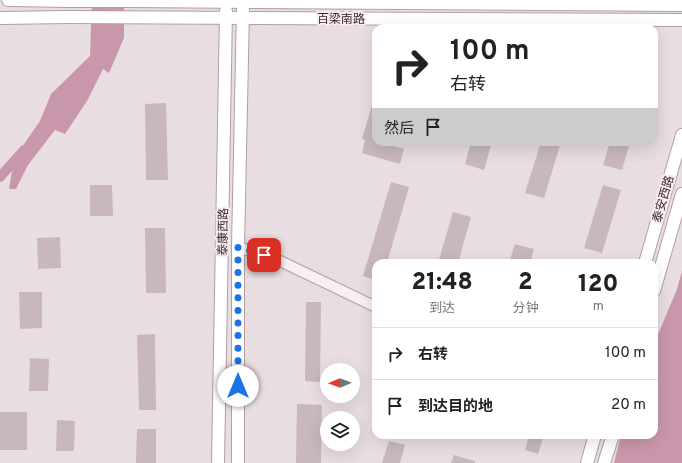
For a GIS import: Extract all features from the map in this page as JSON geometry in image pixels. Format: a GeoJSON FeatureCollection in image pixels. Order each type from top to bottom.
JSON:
{"type":"FeatureCollection","features":[{"type":"Feature","properties":{"kind":"main road","name":"百梁南路"},"geometry":{"type":"LineString","coordinates":[[8,0],[682,5]]}},
{"type":"Feature","properties":{"kind":"main road","name":"泰康西路"},"geometry":{"type":"LineString","coordinates":[[218,463],[226,1]]}},
{"type":"Feature","properties":{"kind":"main road","name":"泰康西路"},"geometry":{"type":"LineString","coordinates":[[238,463],[238,247],[243,1]]}},
{"type":"Feature","properties":{"kind":"main road","name":"百梁南路"},"geometry":{"type":"LineString","coordinates":[[0,18],[128,17],[682,20]]}},
{"type":"Feature","properties":{"kind":"main road","name":"泰安西路"},"geometry":{"type":"LineString","coordinates":[[646,259],[682,135]]}},
{"type":"Feature","properties":{"kind":"main road","name":"泰安西路"},"geometry":{"type":"LineString","coordinates":[[658,277],[682,194]]}},
{"type":"Feature","properties":{"kind":"main road"},"geometry":{"type":"LineString","coordinates":[[587,463],[594,439]]}},
{"type":"Feature","properties":{"kind":"main road"},"geometry":{"type":"LineString","coordinates":[[604,463],[612,439]]}},
{"type":"Feature","properties":{"kind":"street"},"geometry":{"type":"LineString","coordinates":[[238,247],[278,260],[372,305]]}},
{"type":"Feature","properties":{"kind":"shaded area"},"geometry":{"type":"Polygon","coordinates":[[[92,0],[124,0],[124,38],[109,73],[103,69],[87,101],[65,134],[55,130],[28,165],[16,189],[9,189],[13,165],[20,150],[40,121],[51,94],[90,56],[92,0]]]}},
{"type":"Feature","properties":{"kind":"shaded area"},"geometry":{"type":"Polygon","coordinates":[[[682,271],[682,463],[614,463],[620,439],[658,439],[658,334],[677,289],[682,271]]]}},
{"type":"Feature","properties":{"kind":"building"},"geometry":{"type":"Polygon","coordinates":[[[166,103],[168,180],[146,180],[145,104],[166,103]]]}},
{"type":"Feature","properties":{"kind":"building"},"geometry":{"type":"Polygon","coordinates":[[[372,105],[372,146],[394,146],[404,149],[400,164],[362,153],[365,140],[362,139],[372,105]]]}},
{"type":"Feature","properties":{"kind":"building"},"geometry":{"type":"Polygon","coordinates":[[[470,146],[491,146],[484,170],[465,164],[470,146]]]}},
{"type":"Feature","properties":{"kind":"building"},"geometry":{"type":"Polygon","coordinates":[[[540,146],[560,146],[544,198],[525,193],[540,146]]]}},
{"type":"Feature","properties":{"kind":"building"},"geometry":{"type":"Polygon","coordinates":[[[609,146],[629,146],[622,170],[603,165],[609,146]]]}},
{"type":"Feature","properties":{"kind":"building"},"geometry":{"type":"Polygon","coordinates":[[[391,182],[409,187],[388,259],[372,259],[372,279],[363,276],[391,182]]]}},
{"type":"Feature","properties":{"kind":"building"},"geometry":{"type":"Polygon","coordinates":[[[90,185],[112,185],[113,216],[90,216],[90,185]]]}},
{"type":"Feature","properties":{"kind":"building"},"geometry":{"type":"Polygon","coordinates":[[[603,185],[621,190],[602,253],[584,248],[603,185]]]}},
{"type":"Feature","properties":{"kind":"building"},"geometry":{"type":"Polygon","coordinates":[[[453,212],[471,217],[459,259],[439,259],[453,212]]]}},
{"type":"Feature","properties":{"kind":"building"},"geometry":{"type":"Polygon","coordinates":[[[145,228],[165,228],[166,293],[146,293],[145,228]]]}},
{"type":"Feature","properties":{"kind":"building"},"geometry":{"type":"Polygon","coordinates":[[[60,237],[61,268],[38,269],[37,238],[60,237]]]}},
{"type":"Feature","properties":{"kind":"building"},"geometry":{"type":"Polygon","coordinates":[[[515,244],[534,249],[531,259],[510,259],[515,244]]]}},
{"type":"Feature","properties":{"kind":"building"},"geometry":{"type":"Polygon","coordinates":[[[19,292],[42,292],[42,328],[20,329],[19,292]]]}},
{"type":"Feature","properties":{"kind":"building"},"geometry":{"type":"Polygon","coordinates":[[[306,302],[321,302],[320,382],[305,381],[306,302]]]}},
{"type":"Feature","properties":{"kind":"building"},"geometry":{"type":"Polygon","coordinates":[[[155,334],[156,410],[139,410],[137,335],[155,334]]]}},
{"type":"Feature","properties":{"kind":"building"},"geometry":{"type":"Polygon","coordinates":[[[30,358],[49,359],[48,391],[29,391],[30,358]]]}},
{"type":"Feature","properties":{"kind":"building"},"geometry":{"type":"Polygon","coordinates":[[[297,404],[322,405],[322,411],[320,411],[321,463],[296,463],[297,404]]]}},
{"type":"Feature","properties":{"kind":"building"},"geometry":{"type":"Polygon","coordinates":[[[0,412],[27,412],[27,450],[0,450],[0,412]]]}},
{"type":"Feature","properties":{"kind":"building"},"geometry":{"type":"Polygon","coordinates":[[[57,420],[75,421],[74,451],[56,451],[57,420]]]}},
{"type":"Feature","properties":{"kind":"building"},"geometry":{"type":"Polygon","coordinates":[[[137,429],[156,429],[156,463],[136,463],[137,429]]]}},
{"type":"Feature","properties":{"kind":"building"},"geometry":{"type":"Polygon","coordinates":[[[528,439],[543,439],[538,454],[525,450],[528,439]]]}},
{"type":"Feature","properties":{"kind":"building"},"geometry":{"type":"Polygon","coordinates":[[[389,441],[405,445],[400,463],[382,463],[389,441]]]}},
{"type":"Feature","properties":{"kind":"building"},"geometry":{"type":"Polygon","coordinates":[[[454,455],[475,461],[475,463],[451,463],[454,455]]]}},
{"type":"Feature","properties":{"kind":"waterway"},"geometry":{"type":"LineString","coordinates":[[0,177],[24,150]]}},
{"type":"Feature","properties":{"kind":"route"},"geometry":{"type":"LineString","coordinates":[[238,386],[238,247],[264,255]]}}]}
